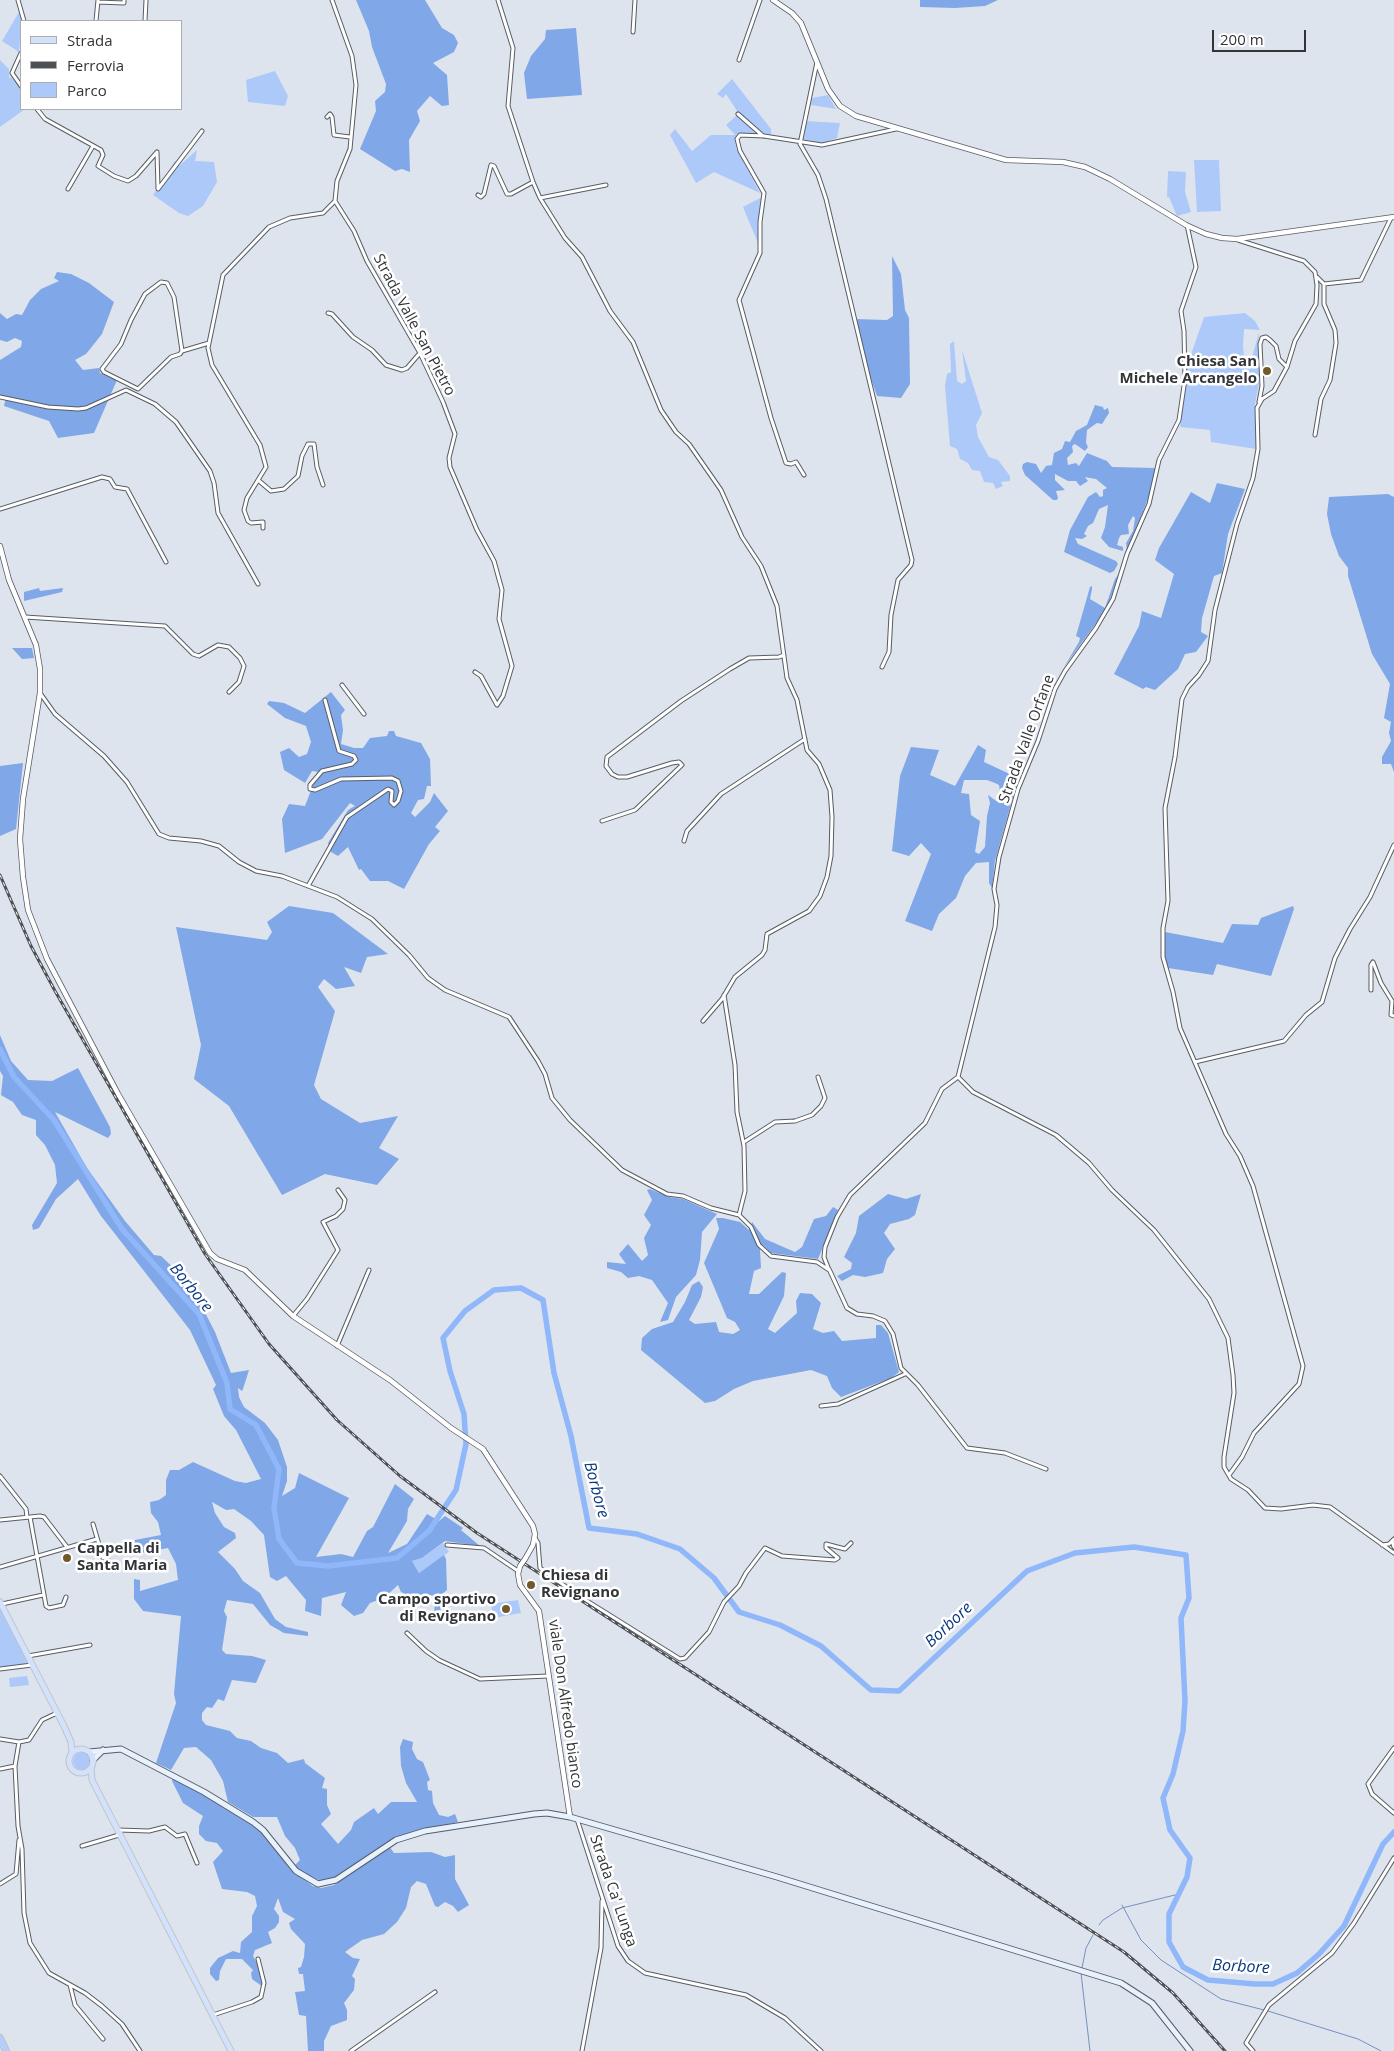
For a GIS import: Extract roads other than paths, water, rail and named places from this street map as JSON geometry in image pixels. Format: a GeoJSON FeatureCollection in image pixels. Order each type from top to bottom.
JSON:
{"type":"FeatureCollection","features":[{"type":"Feature","properties":{"kind":"highway"},"geometry":{"type":"LineString","coordinates":[[0,2038],[6,2051]]}},
{"type":"Feature","properties":{"kind":"highway"},"geometry":{"type":"LineString","coordinates":[[0,2047],[2,2051]]}},
{"type":"Feature","properties":{"kind":"main road"},"geometry":{"type":"LineString","coordinates":[[0,1603],[71,1742],[72,1753],[69,1760],[72,1768],[92,1780]]}},
{"type":"Feature","properties":{"kind":"main road"},"geometry":{"type":"LineString","coordinates":[[71,1742],[89,1752],[106,1749],[121,1749],[130,1752],[204,1792],[263,1830],[296,1871],[318,1884],[336,1880],[396,1840],[426,1831],[534,1814],[547,1813],[570,1817],[777,1877],[1121,1983],[1152,2003],[1190,2051]]}},
{"type":"Feature","properties":{"kind":"main road"},"geometry":{"type":"LineString","coordinates":[[72,1753],[81,1749]]}},
{"type":"Feature","properties":{"kind":"main road"},"geometry":{"type":"LineString","coordinates":[[106,1749],[93,1760],[91,1768],[92,1780],[231,2051]]}},
{"type":"Feature","properties":{"kind":"main road"},"geometry":{"type":"LineString","coordinates":[[89,1752],[93,1760]]}},
{"type":"Feature","properties":{"kind":"main road"},"geometry":{"type":"LineString","coordinates":[[83,1773],[91,1768]]}},
{"type":"Feature","properties":{"kind":"street"},"geometry":{"type":"LineString","coordinates":[[18,0],[24,20]]}},
{"type":"Feature","properties":{"kind":"street"},"geometry":{"type":"LineString","coordinates":[[96,20],[98,1],[124,3],[124,0]]}},
{"type":"Feature","properties":{"kind":"street"},"geometry":{"type":"LineString","coordinates":[[145,20],[146,0]]}},
{"type":"Feature","properties":{"kind":"street"},"geometry":{"type":"LineString","coordinates":[[263,528],[263,522],[254,524],[248,522],[244,510],[247,498],[266,467],[260,445],[212,365],[209,343],[223,275],[269,227],[290,218],[323,213],[335,201],[337,181],[350,149],[356,85],[352,56],[332,0]]}},
{"type":"Feature","properties":{"kind":"street"},"geometry":{"type":"LineString","coordinates":[[498,0],[513,48],[508,106],[540,198],[565,238],[582,257],[610,311],[633,342],[667,420],[689,444],[721,490],[742,537],[761,566],[777,606],[787,678],[797,700],[808,752],[819,764],[830,790],[832,817],[827,877],[820,896],[809,911],[767,934],[765,950],[762,955],[735,977],[724,995],[702,1021]]}},
{"type":"Feature","properties":{"kind":"street"},"geometry":{"type":"LineString","coordinates":[[633,32],[634,0]]}},
{"type":"Feature","properties":{"kind":"street"},"geometry":{"type":"LineString","coordinates":[[739,60],[760,0]]}},
{"type":"Feature","properties":{"kind":"street"},"geometry":{"type":"LineString","coordinates":[[773,0],[792,12],[801,23],[828,89],[840,106],[856,116],[1006,160],[1063,162],[1086,167],[1110,179],[1186,225],[1211,236],[1237,239],[1304,261],[1311,266],[1317,277],[1324,284],[1324,304],[1335,330],[1336,344],[1330,380],[1321,399],[1315,435]]}},
{"type":"Feature","properties":{"kind":"street"},"geometry":{"type":"LineString","coordinates":[[20,55],[12,73],[20,85]]}},
{"type":"Feature","properties":{"kind":"street"},"geometry":{"type":"LineString","coordinates":[[817,62],[800,140],[801,147],[818,175],[836,234],[912,560],[911,565],[898,580],[891,616],[889,652],[882,667]]}},
{"type":"Feature","properties":{"kind":"street"},"geometry":{"type":"LineString","coordinates":[[38,110],[45,119],[103,153],[98,164],[99,169],[128,181],[136,176],[157,152],[158,188],[202,131]]}},
{"type":"Feature","properties":{"kind":"street"},"geometry":{"type":"LineString","coordinates":[[327,117],[330,114],[332,116],[334,134],[350,136]]}},
{"type":"Feature","properties":{"kind":"street"},"geometry":{"type":"LineString","coordinates":[[738,114],[764,136]]}},
{"type":"Feature","properties":{"kind":"street"},"geometry":{"type":"LineString","coordinates":[[804,475],[796,462],[786,463],[771,418],[738,300],[760,253],[760,222],[764,193],[740,151],[738,139],[740,135],[764,136],[800,140],[822,145],[896,129]]}},
{"type":"Feature","properties":{"kind":"street"},"geometry":{"type":"LineString","coordinates":[[68,189],[93,146]]}},
{"type":"Feature","properties":{"kind":"street"},"geometry":{"type":"LineString","coordinates":[[478,195],[481,197],[484,194],[491,165],[494,166],[509,195],[534,182]]}},
{"type":"Feature","properties":{"kind":"street"},"geometry":{"type":"LineString","coordinates":[[540,198],[606,184]]}},
{"type":"Feature","properties":{"kind":"street","name":"Strada Valle San Pietro"},"geometry":{"type":"LineString","coordinates":[[335,201],[354,231],[366,261],[420,353],[455,434],[449,458],[450,467],[465,506],[494,561],[502,590],[499,619],[512,666],[503,696],[497,705],[481,676],[475,672]]}},
{"type":"Feature","properties":{"kind":"street"},"geometry":{"type":"LineString","coordinates":[[1237,239],[1393,217]]}},
{"type":"Feature","properties":{"kind":"street"},"geometry":{"type":"LineString","coordinates":[[1324,284],[1361,280],[1393,217]]}},
{"type":"Feature","properties":{"kind":"street","name":"Strada Valle Orfane"},"geometry":{"type":"LineString","coordinates":[[958,1077],[995,927],[997,905],[994,890],[999,857],[1018,789],[1038,741],[1059,682],[1096,628],[1113,599],[1127,554],[1149,504],[1159,460],[1179,420],[1186,379],[1184,331],[1181,311],[1196,267],[1186,225]]}},
{"type":"Feature","properties":{"kind":"street"},"geometry":{"type":"LineString","coordinates":[[1259,402],[1274,392],[1287,368],[1295,340],[1316,304],[1317,277]]}},
{"type":"Feature","properties":{"kind":"street"},"geometry":{"type":"LineString","coordinates":[[182,351],[174,297],[166,283],[158,282],[145,294],[131,320],[122,344],[102,368],[104,372],[134,388],[139,388],[171,357],[180,354],[182,351],[209,343]]}},
{"type":"Feature","properties":{"kind":"street"},"geometry":{"type":"LineString","coordinates":[[328,313],[332,314],[353,337],[372,350],[386,365],[402,370],[407,368],[420,353]]}},
{"type":"Feature","properties":{"kind":"street"},"geometry":{"type":"LineString","coordinates":[[1229,1476],[1242,1457],[1254,1433],[1299,1384],[1303,1366],[1253,1186],[1242,1161],[1226,1134],[1181,1034],[1163,957],[1163,928],[1168,901],[1165,808],[1176,757],[1182,699],[1188,687],[1200,675],[1208,662],[1215,610],[1237,524],[1253,478],[1258,448],[1257,408],[1262,386],[1260,344],[1262,338],[1266,337],[1276,346],[1279,359],[1287,368]]}},
{"type":"Feature","properties":{"kind":"street"},"geometry":{"type":"LineString","coordinates":[[139,388],[140,395]]}},
{"type":"Feature","properties":{"kind":"street"},"geometry":{"type":"LineString","coordinates":[[0,397],[67,409],[86,408],[126,390],[140,395],[155,404],[176,422],[202,458],[214,483],[218,513],[258,584]]}},
{"type":"Feature","properties":{"kind":"street"},"geometry":{"type":"LineString","coordinates":[[258,480],[271,491],[284,488],[298,476],[302,456],[308,444],[314,444],[317,467],[323,485]]}},
{"type":"Feature","properties":{"kind":"street"},"geometry":{"type":"LineString","coordinates":[[0,509],[102,477],[110,479],[115,487],[127,489],[166,562]]}},
{"type":"Feature","properties":{"kind":"street"},"geometry":{"type":"LineString","coordinates":[[0,546],[8,580],[25,617],[38,656],[40,694],[24,799],[20,839],[27,902],[42,950],[118,1094],[210,1253],[217,1259],[245,1270],[293,1316],[390,1380],[486,1452],[532,1522],[535,1538],[538,1543],[540,1568],[680,1659],[685,1658],[709,1632],[724,1602],[733,1593],[765,1548],[782,1556],[836,1560],[838,1558],[826,1548],[826,1544],[845,1549],[851,1544]]}},
{"type":"Feature","properties":{"kind":"street"},"geometry":{"type":"LineString","coordinates":[[25,617],[160,625],[164,626],[193,654],[199,656],[218,645],[230,647],[240,658],[244,666],[239,682],[229,692]]}},
{"type":"Feature","properties":{"kind":"street"},"geometry":{"type":"LineString","coordinates":[[602,820],[635,810],[682,765],[679,762],[672,763],[627,777],[618,777],[612,774],[606,766],[607,756],[681,700],[749,658],[780,657],[784,654]]}},
{"type":"Feature","properties":{"kind":"street"},"geometry":{"type":"LineString","coordinates":[[342,685],[350,693],[364,714]]}},
{"type":"Feature","properties":{"kind":"street"},"geometry":{"type":"LineString","coordinates":[[40,694],[55,714],[104,756],[127,782],[159,834],[169,838],[201,841],[219,846],[239,862],[256,871],[308,886],[337,897],[372,919],[409,955],[428,978],[444,990],[509,1017],[542,1068],[552,1098],[570,1120],[622,1170],[667,1194],[683,1196],[711,1208],[739,1215],[751,1227],[759,1245],[771,1256],[817,1262],[826,1270],[830,1269]]}},
{"type":"Feature","properties":{"kind":"street"},"geometry":{"type":"LineString","coordinates":[[308,886],[347,816],[388,789],[392,791],[391,802],[394,805],[398,801],[401,791],[398,781],[392,778],[341,779],[311,790],[310,785],[322,771],[352,764],[356,760],[354,756],[339,751],[325,700]]}},
{"type":"Feature","properties":{"kind":"street"},"geometry":{"type":"LineString","coordinates":[[684,841],[687,831],[721,794],[805,739]]}},
{"type":"Feature","properties":{"kind":"street"},"geometry":{"type":"LineString","coordinates":[[1195,1062],[1283,1042],[1306,1015],[1322,1002],[1335,958],[1370,897],[1394,846]]}},
{"type":"Feature","properties":{"kind":"street"},"geometry":{"type":"LineString","coordinates":[[1371,990],[1370,965],[1373,962],[1381,983],[1392,1001],[1390,1015],[1394,1016]]}},
{"type":"Feature","properties":{"kind":"street"},"geometry":{"type":"LineString","coordinates":[[724,995],[736,1073],[737,1112],[744,1142],[745,1191],[739,1215]]}},
{"type":"Feature","properties":{"kind":"street"},"geometry":{"type":"LineString","coordinates":[[744,1142],[775,1122],[795,1121],[812,1115],[821,1106],[825,1098],[818,1077]]}},
{"type":"Feature","properties":{"kind":"street"},"geometry":{"type":"LineString","coordinates":[[1046,1469],[1005,1453],[967,1448],[918,1385],[901,1368],[893,1334],[885,1321],[873,1316],[857,1314],[847,1308],[824,1257],[824,1250],[836,1218],[850,1195],[925,1124],[942,1089],[958,1077],[973,1092],[1056,1135],[1089,1163],[1112,1190],[1154,1230],[1209,1299],[1228,1338],[1233,1375],[1234,1392],[1224,1457],[1224,1467],[1229,1476],[1265,1508],[1282,1509],[1313,1505],[1330,1507],[1394,1553]]}},
{"type":"Feature","properties":{"kind":"street"},"geometry":{"type":"LineString","coordinates":[[293,1316],[307,1299],[338,1250],[323,1222],[336,1216],[343,1209],[345,1200],[338,1190]]}},
{"type":"Feature","properties":{"kind":"street"},"geometry":{"type":"LineString","coordinates":[[336,1346],[353,1312],[369,1270]]}},
{"type":"Feature","properties":{"kind":"street"},"geometry":{"type":"LineString","coordinates":[[821,1406],[838,1404],[905,1374]]}},
{"type":"Feature","properties":{"kind":"street"},"geometry":{"type":"LineString","coordinates":[[0,1476],[26,1509],[46,1606],[49,1608],[63,1605],[66,1597]]}},
{"type":"Feature","properties":{"kind":"street"},"geometry":{"type":"LineString","coordinates":[[0,1520],[44,1517],[67,1547]]}},
{"type":"Feature","properties":{"kind":"street"},"geometry":{"type":"LineString","coordinates":[[93,1524],[103,1558],[108,1557]]}},
{"type":"Feature","properties":{"kind":"street"},"geometry":{"type":"LineString","coordinates":[[447,1545],[487,1549],[519,1569],[535,1538]]}},
{"type":"Feature","properties":{"kind":"street"},"geometry":{"type":"LineString","coordinates":[[0,1567],[97,1539]]}},
{"type":"Feature","properties":{"kind":"street"},"geometry":{"type":"LineString","coordinates":[[1382,1546],[1393,1540],[1394,1547]]}},
{"type":"Feature","properties":{"kind":"street","name":"viale Don Alfredo bianco"},"geometry":{"type":"LineString","coordinates":[[519,1569],[522,1589],[539,1611],[570,1817]]}},
{"type":"Feature","properties":{"kind":"street"},"geometry":{"type":"LineString","coordinates":[[0,1603],[43,1595]]}},
{"type":"Feature","properties":{"kind":"street"},"geometry":{"type":"LineString","coordinates":[[408,1634],[410,1639],[432,1656],[480,1678],[548,1676]]}},
{"type":"Feature","properties":{"kind":"street"},"geometry":{"type":"LineString","coordinates":[[28,1656],[90,1645]]}},
{"type":"Feature","properties":{"kind":"street"},"geometry":{"type":"LineString","coordinates":[[0,1669],[33,1665]]}},
{"type":"Feature","properties":{"kind":"street"},"geometry":{"type":"LineString","coordinates":[[0,1738],[19,1742],[33,1737],[42,1720],[57,1713]]}},
{"type":"Feature","properties":{"kind":"street"},"geometry":{"type":"LineString","coordinates":[[19,1742],[15,1766],[22,1849],[24,1913],[30,1943],[49,1973],[85,1993],[122,2024],[140,2051]]}},
{"type":"Feature","properties":{"kind":"street"},"geometry":{"type":"LineString","coordinates":[[1394,1748],[1368,1784],[1372,1794],[1394,1813]]}},
{"type":"Feature","properties":{"kind":"street"},"geometry":{"type":"LineString","coordinates":[[0,1769],[15,1766]]}},
{"type":"Feature","properties":{"kind":"street","name":"Strada Ca' Lunga"},"geometry":{"type":"LineString","coordinates":[[576,1819],[618,1946],[628,1961],[645,1973],[746,1996],[785,2018],[821,2051]]}},
{"type":"Feature","properties":{"kind":"street"},"geometry":{"type":"LineString","coordinates":[[82,1846],[118,1832],[149,1831],[165,1827],[178,1836],[185,1834],[196,1862]]}},
{"type":"Feature","properties":{"kind":"street"},"geometry":{"type":"LineString","coordinates":[[0,1884],[16,1874],[20,1832]]}},
{"type":"Feature","properties":{"kind":"street"},"geometry":{"type":"LineString","coordinates":[[1253,2051],[1246,2043],[1270,2005],[1332,1953],[1354,1924],[1394,1858]]}},
{"type":"Feature","properties":{"kind":"street"},"geometry":{"type":"LineString","coordinates":[[582,2051],[601,1948],[602,1901]]}},
{"type":"Feature","properties":{"kind":"street"},"geometry":{"type":"LineString","coordinates":[[212,2015],[252,2002],[261,1997],[264,1983],[258,1960]]}},
{"type":"Feature","properties":{"kind":"street"},"geometry":{"type":"LineString","coordinates":[[70,1985],[75,2005],[103,2040]]}},
{"type":"Feature","properties":{"kind":"street"},"geometry":{"type":"LineString","coordinates":[[351,2051],[435,1992]]}},
{"type":"Feature","properties":{"kind":"waterway","name":"Borbore"},"geometry":{"type":"LineString","coordinates":[[0,1049],[14,1077],[54,1120],[122,1229],[199,1314],[227,1383],[230,1409],[256,1425],[279,1469],[274,1508],[279,1539],[297,1563],[328,1566],[397,1558],[429,1531],[456,1490],[466,1444],[464,1414],[450,1371],[443,1338],[465,1311],[494,1290],[521,1288],[543,1300],[554,1373],[571,1436],[589,1528],[637,1534],[680,1549],[714,1578],[739,1612],[780,1625],[821,1646],[871,1690],[899,1691],[1027,1571],[1075,1553],[1134,1547],[1186,1555],[1189,1598],[1181,1618],[1185,1701],[1183,1731],[1173,1774],[1163,1798],[1170,1830],[1190,1858],[1187,1877],[1169,1914],[1169,1942],[1183,1967],[1208,1980],[1255,1984],[1273,1984],[1297,1973],[1319,1954],[1344,1926],[1383,1844],[1394,1832]]}},
{"type":"Feature","properties":{"kind":"waterway"},"geometry":{"type":"LineString","coordinates":[[1099,1925],[1103,1920],[1122,1908],[1179,1894]]}},
{"type":"Feature","properties":{"kind":"waterway"},"geometry":{"type":"LineString","coordinates":[[1122,1905],[1141,1940],[1161,1960],[1221,1999],[1264,2010]]}},
{"type":"Feature","properties":{"kind":"waterway"},"geometry":{"type":"LineString","coordinates":[[1082,1968],[1086,1948],[1093,1935]]}},
{"type":"Feature","properties":{"kind":"waterway"},"geometry":{"type":"LineString","coordinates":[[1081,1973],[1090,2051]]}},
{"type":"Feature","properties":{"kind":"waterway"},"geometry":{"type":"LineString","coordinates":[[1268,2011],[1358,2039],[1381,2051]]}},
{"type":"Feature","properties":{"kind":"railway"},"geometry":{"type":"LineString","coordinates":[[0,875],[31,946],[55,991],[205,1254],[269,1344],[337,1420],[400,1476],[477,1533],[1124,1952],[1173,1993],[1225,2051]]}},
{"type":"Feature","properties":{"kind":"place","name":"Chiesa San Michele Arcangelo"},"geometry":{"type":"Point","coordinates":[1267,371]}},
{"type":"Feature","properties":{"kind":"place","name":"Cappella di Santa Maria"},"geometry":{"type":"Point","coordinates":[67,1558]}},
{"type":"Feature","properties":{"kind":"place","name":"Chiesa di Revignano"},"geometry":{"type":"Point","coordinates":[531,1585]}},
{"type":"Feature","properties":{"kind":"place","name":"Campo sportivo di Revignano"},"geometry":{"type":"Point","coordinates":[506,1609]}}]}
